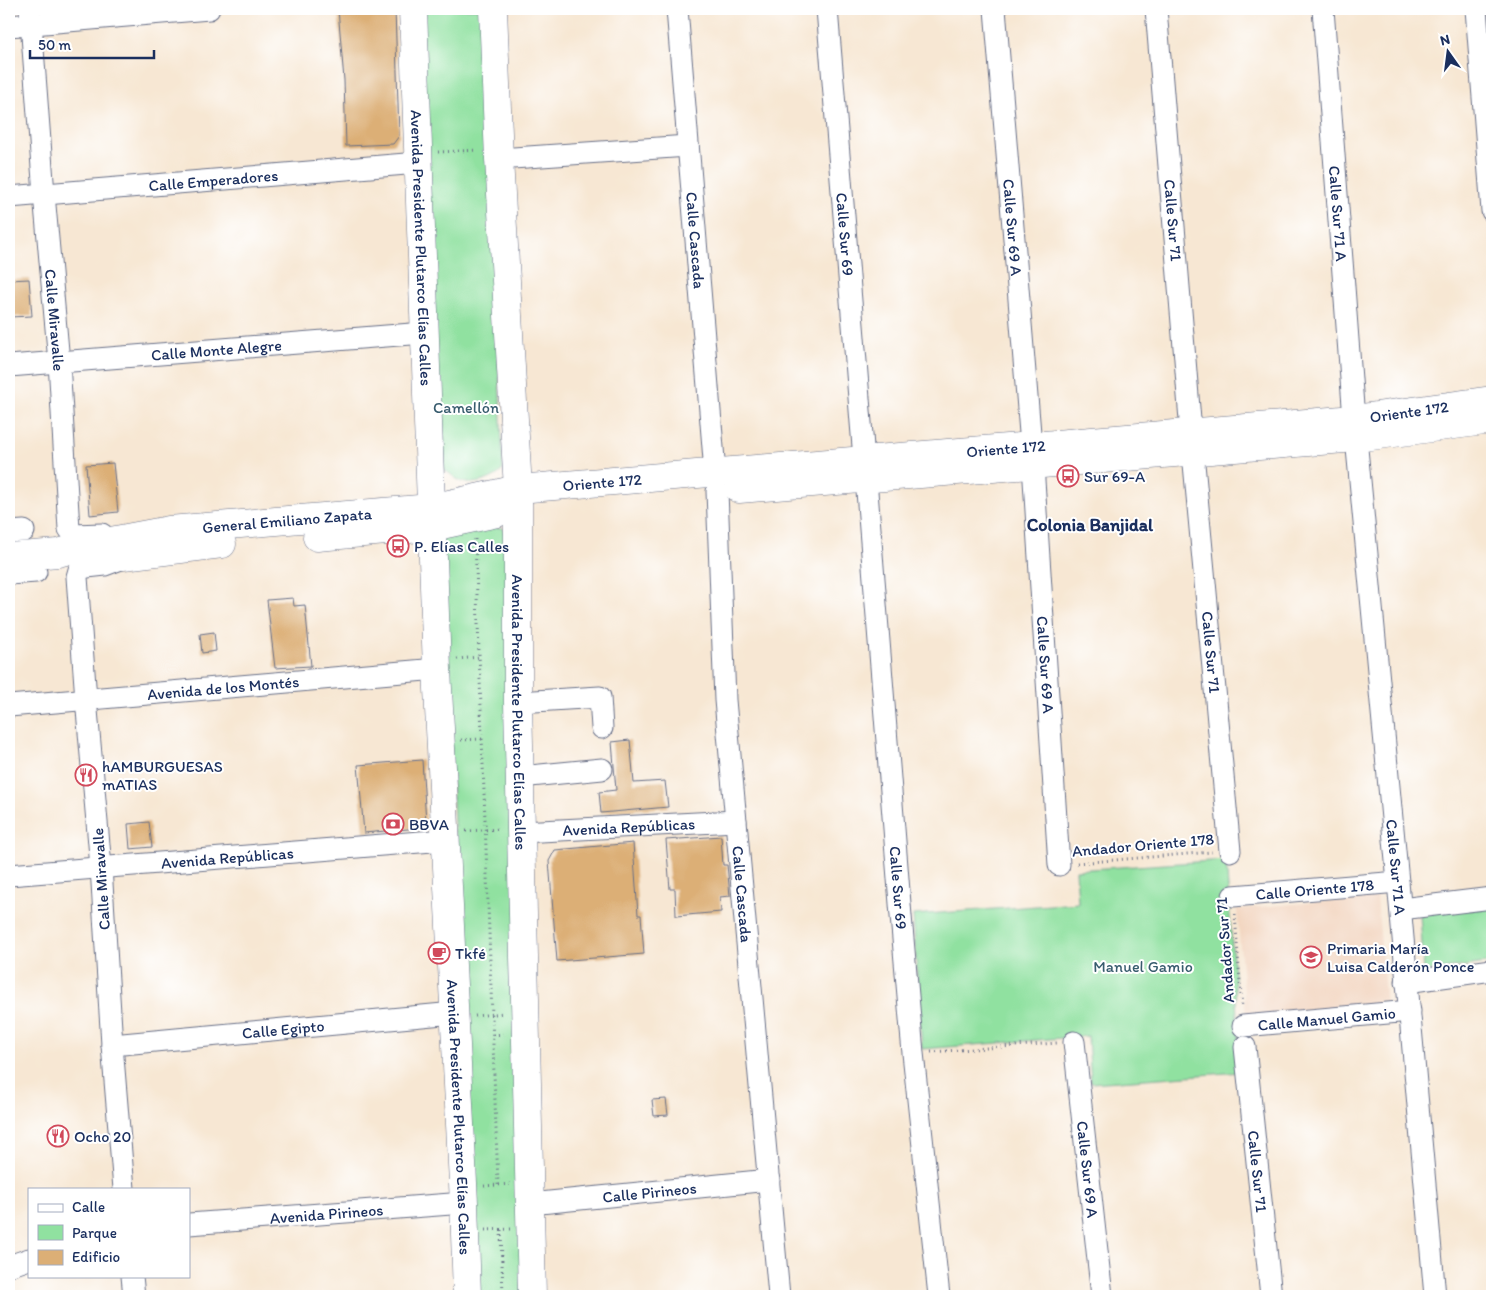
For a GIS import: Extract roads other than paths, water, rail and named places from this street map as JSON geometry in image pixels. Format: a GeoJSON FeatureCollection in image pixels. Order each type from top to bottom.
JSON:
{"type":"FeatureCollection","features":[{"type":"Feature","properties":{"kind":"main road","name":"Avenida Presidente Plutarco Elías Calles"},"geometry":{"type":"LineString","coordinates":[[413,9],[437,669],[454,1016],[477,1206],[467,1296]]}},
{"type":"Feature","properties":{"kind":"main road","name":"Avenida Presidente Plutarco Elías Calles"},"geometry":{"type":"LineString","coordinates":[[494,9],[499,154],[518,498],[518,702],[525,1010],[526,1205],[532,1296]]}},
{"type":"Feature","properties":{"kind":"main road","name":"Oriente 172"},"geometry":{"type":"LineString","coordinates":[[1355,429],[1492,400]]}},
{"type":"Feature","properties":{"kind":"main road","name":"Oriente 172"},"geometry":{"type":"LineString","coordinates":[[518,498],[1192,442],[1492,420]]}},
{"type":"Feature","properties":{"kind":"main road","name":"General Emiliano Zapata"},"geometry":{"type":"LineString","coordinates":[[58,553],[83,559],[128,556],[432,517],[518,498]]}},
{"type":"Feature","properties":{"kind":"main road","name":"General Emiliano Zapata"},"geometry":{"type":"LineString","coordinates":[[9,557],[58,553],[84,546],[170,530],[432,517]]}},
{"type":"Feature","properties":{"kind":"street"},"geometry":{"type":"LineString","coordinates":[[9,26],[30,17],[209,9]]}},
{"type":"Feature","properties":{"kind":"street","name":"Calle Cascada"},"geometry":{"type":"LineString","coordinates":[[677,9],[716,481],[725,700],[779,1296]]}},
{"type":"Feature","properties":{"kind":"street","name":"Calle Sur 69"},"geometry":{"type":"LineString","coordinates":[[827,9],[913,1054],[939,1296]]}},
{"type":"Feature","properties":{"kind":"street","name":"Calle Sur 69 A"},"geometry":{"type":"LineString","coordinates":[[995,9],[1032,455],[1059,865]]}},
{"type":"Feature","properties":{"kind":"street","name":"Calle Sur 71"},"geometry":{"type":"LineString","coordinates":[[1156,9],[1192,442],[1230,851]]}},
{"type":"Feature","properties":{"kind":"street","name":"Calle Sur 71 A"},"geometry":{"type":"LineString","coordinates":[[1323,9],[1355,429],[1401,909],[1435,1296]]}},
{"type":"Feature","properties":{"kind":"street"},"geometry":{"type":"LineString","coordinates":[[1476,9],[1492,211]]}},
{"type":"Feature","properties":{"kind":"street","name":"Calle Miravalle"},"geometry":{"type":"LineString","coordinates":[[30,17],[59,362],[70,532],[74,535],[79,535],[170,530]]}},
{"type":"Feature","properties":{"kind":"street"},"geometry":{"type":"LineString","coordinates":[[499,154],[688,146]]}},
{"type":"Feature","properties":{"kind":"street","name":"Calle Emperadores"},"geometry":{"type":"LineString","coordinates":[[9,197],[418,158]]}},
{"type":"Feature","properties":{"kind":"street","name":"Calle Monte Alegre"},"geometry":{"type":"LineString","coordinates":[[9,366],[424,333]]}},
{"type":"Feature","properties":{"kind":"street","name":"Calle Miravalle"},"geometry":{"type":"LineString","coordinates":[[124,1188],[78,577],[79,570],[105,565],[128,556]]}},
{"type":"Feature","properties":{"kind":"street"},"geometry":{"type":"LineString","coordinates":[[9,574],[36,572]]}},
{"type":"Feature","properties":{"kind":"street","name":"Avenida de los Montés"},"geometry":{"type":"LineString","coordinates":[[9,706],[437,669]]}},
{"type":"Feature","properties":{"kind":"street"},"geometry":{"type":"LineString","coordinates":[[518,702],[600,697],[602,728]]}},
{"type":"Feature","properties":{"kind":"street"},"geometry":{"type":"LineString","coordinates":[[520,777],[602,769]]}},
{"type":"Feature","properties":{"kind":"street","name":"Avenida Repúblicas"},"geometry":{"type":"LineString","coordinates":[[521,830],[736,821]]}},
{"type":"Feature","properties":{"kind":"street","name":"Avenida Repúblicas"},"geometry":{"type":"LineString","coordinates":[[9,875],[445,836]]}},
{"type":"Feature","properties":{"kind":"street","name":"Calle Oriente 178"},"geometry":{"type":"LineString","coordinates":[[1233,896],[1398,882]]}},
{"type":"Feature","properties":{"kind":"street"},"geometry":{"type":"LineString","coordinates":[[1401,909],[1492,898]]}},
{"type":"Feature","properties":{"kind":"street","name":"Calle Manuel Gamio"},"geometry":{"type":"LineString","coordinates":[[1406,982],[1492,970]]}},
{"type":"Feature","properties":{"kind":"street","name":"Calle Manuel Gamio"},"geometry":{"type":"LineString","coordinates":[[1244,1036],[1410,1011]]}},
{"type":"Feature","properties":{"kind":"street","name":"Calle Egipto"},"geometry":{"type":"LineString","coordinates":[[112,1045],[454,1016]]}},
{"type":"Feature","properties":{"kind":"street","name":"Calle Sur 71"},"geometry":{"type":"LineString","coordinates":[[1244,1036],[1271,1296]]}},
{"type":"Feature","properties":{"kind":"street","name":"Calle Sur 69 A"},"geometry":{"type":"LineString","coordinates":[[1074,1042],[1102,1296]]}},
{"type":"Feature","properties":{"kind":"street","name":"Calle Pirineos"},"geometry":{"type":"LineString","coordinates":[[526,1205],[769,1180]]}},
{"type":"Feature","properties":{"kind":"street","name":"Avenida Pirineos"},"geometry":{"type":"LineString","coordinates":[[190,1224],[477,1206]]}},
{"type":"Feature","properties":{"kind":"street"},"geometry":{"type":"LineString","coordinates":[[9,1266],[28,1260]]}},
{"type":"Feature","properties":{"kind":"street"},"geometry":{"type":"LineString","coordinates":[[132,1278],[134,1296]]}},
{"type":"Feature","properties":{"kind":"place","name":"Sur 69-A"},"geometry":{"type":"Point","coordinates":[1068,476]}},
{"type":"Feature","properties":{"kind":"place","name":"P. Elías Calles"},"geometry":{"type":"Point","coordinates":[398,546]}},
{"type":"Feature","properties":{"kind":"place","name":"hAMBURGUESAS mATIAS"},"geometry":{"type":"Point","coordinates":[86,775]}},
{"type":"Feature","properties":{"kind":"place","name":"BBVA"},"geometry":{"type":"Point","coordinates":[393,824]}},
{"type":"Feature","properties":{"kind":"place","name":"Tkfé"},"geometry":{"type":"Point","coordinates":[439,953]}},
{"type":"Feature","properties":{"kind":"place","name":"Primaria María Luisa Calderón Ponce"},"geometry":{"type":"Point","coordinates":[1311,957]}},
{"type":"Feature","properties":{"kind":"place","name":"Ocho 20"},"geometry":{"type":"Point","coordinates":[58,1136]}},
{"type":"Feature","properties":{"kind":"district","name":"Colonia Banjidal"},"geometry":{"type":"Point","coordinates":[1090,525]}},
{"type":"Feature","properties":{"kind":"park label","name":"Camellón"},"geometry":{"type":"Point","coordinates":[466,407]}},
{"type":"Feature","properties":{"kind":"park label","name":"Manuel Gamio"},"geometry":{"type":"Point","coordinates":[1143,966]}}]}
